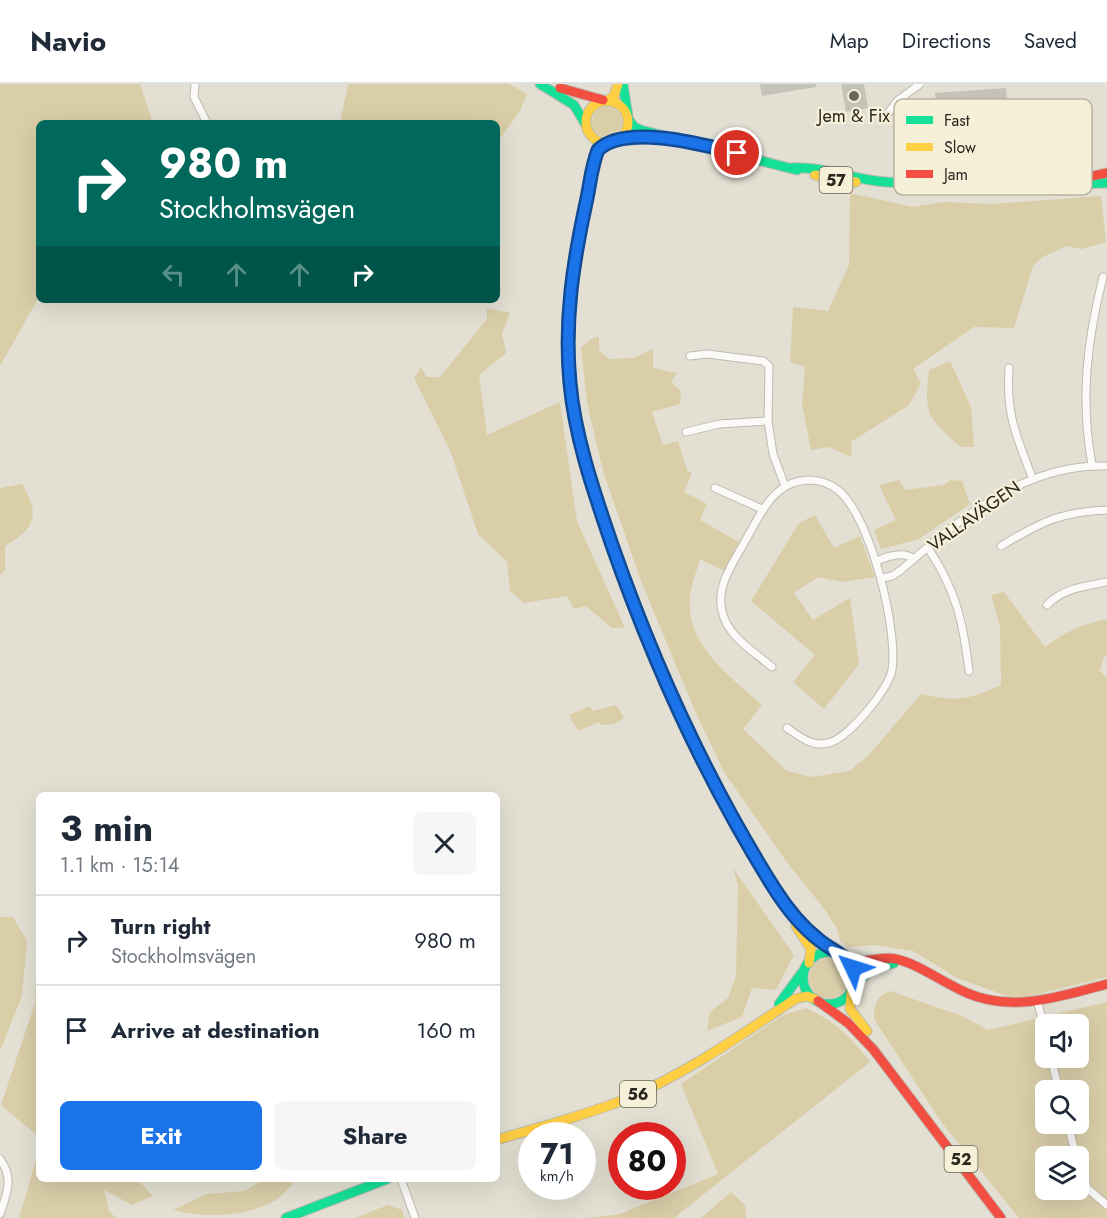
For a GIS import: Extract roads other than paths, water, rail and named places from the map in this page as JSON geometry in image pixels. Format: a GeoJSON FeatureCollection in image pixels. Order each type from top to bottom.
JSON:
{"type":"FeatureCollection","features":[{"type":"Feature","properties":{"kind":"main road"},"geometry":{"type":"LineString","coordinates":[[540,84],[574,105],[600,142],[615,142]]}},
{"type":"Feature","properties":{"kind":"main road"},"geometry":{"type":"LineString","coordinates":[[550,84],[575,94],[621,105],[628,118]]}},
{"type":"Feature","properties":{"kind":"main road"},"geometry":{"type":"LineString","coordinates":[[592,177],[587,116],[595,104],[614,96],[618,84]]}},
{"type":"Feature","properties":{"kind":"main road"},"geometry":{"type":"LineString","coordinates":[[623,84],[628,118],[627,131],[615,142],[598,150],[574,259],[568,307],[570,385],[584,454],[631,598],[669,690],[720,797],[776,891],[807,930],[844,957]]}},
{"type":"Feature","properties":{"kind":"main road","name":"57"},"geometry":{"type":"LineString","coordinates":[[628,118],[637,129],[700,143],[791,168],[808,167],[894,183]]}},
{"type":"Feature","properties":{"kind":"main road","name":"57"},"geometry":{"type":"LineString","coordinates":[[615,142],[665,137]]}},
{"type":"Feature","properties":{"kind":"main road","name":"57"},"geometry":{"type":"LineString","coordinates":[[1092,177],[1107,173]]}},
{"type":"Feature","properties":{"kind":"main road","name":"57"},"geometry":{"type":"LineString","coordinates":[[1092,184],[1107,183]]}},
{"type":"Feature","properties":{"kind":"main road"},"geometry":{"type":"LineString","coordinates":[[776,891],[779,900],[809,945],[812,953],[805,984],[817,1000],[837,1003],[852,990],[863,975],[876,967],[892,963],[908,965]]}},
{"type":"Feature","properties":{"kind":"main road"},"geometry":{"type":"LineString","coordinates":[[808,965],[824,953],[860,963],[890,958],[984,1000],[1011,1004],[1038,1001],[1107,984]]}},
{"type":"Feature","properties":{"kind":"main road","name":"52"},"geometry":{"type":"LineString","coordinates":[[844,957],[854,972],[848,1001],[853,1015],[1008,1218]]}},
{"type":"Feature","properties":{"kind":"main road","name":"56"},"geometry":{"type":"LineString","coordinates":[[765,1018],[791,991],[808,965]]}},
{"type":"Feature","properties":{"kind":"main road","name":"56"},"geometry":{"type":"LineString","coordinates":[[500,1139],[645,1091],[679,1073],[798,997],[807,996],[817,1000]]}},
{"type":"Feature","properties":{"kind":"main road","name":"52"},"geometry":{"type":"LineString","coordinates":[[817,1000],[844,1018],[867,1041],[1001,1218]]}},
{"type":"Feature","properties":{"kind":"main road"},"geometry":{"type":"LineString","coordinates":[[286,1218],[379,1182]]}},
{"type":"Feature","properties":{"kind":"street"},"geometry":{"type":"LineString","coordinates":[[195,84],[194,97],[206,120]]}},
{"type":"Feature","properties":{"kind":"street"},"geometry":{"type":"LineString","coordinates":[[900,99],[920,84]]}},
{"type":"Feature","properties":{"kind":"street"},"geometry":{"type":"LineString","coordinates":[[889,112],[894,105]]}},
{"type":"Feature","properties":{"kind":"street"},"geometry":{"type":"LineString","coordinates":[[1092,465],[1086,407],[1086,372],[1090,332],[1103,277]]}},
{"type":"Feature","properties":{"kind":"street"},"geometry":{"type":"LineString","coordinates":[[690,356],[707,354],[763,362],[770,367],[768,421],[773,454],[785,486]]}},
{"type":"Feature","properties":{"kind":"street"},"geometry":{"type":"LineString","coordinates":[[1009,368],[1008,402],[1011,423],[1032,477]]}},
{"type":"Feature","properties":{"kind":"street"},"geometry":{"type":"LineString","coordinates":[[686,432],[718,424],[768,421]]}},
{"type":"Feature","properties":{"kind":"street","name":"VALLAVÄGEN"},"geometry":{"type":"LineString","coordinates":[[882,578],[892,576],[995,497],[1032,477],[1063,469],[1092,465],[1107,466]]}},
{"type":"Feature","properties":{"kind":"street"},"geometry":{"type":"LineString","coordinates":[[772,667],[734,635],[725,621],[720,602],[727,577],[762,510],[775,493],[785,486],[812,480],[821,482],[837,489],[853,510],[882,578],[892,654],[891,672],[885,688],[849,730],[836,741],[818,744],[808,742],[787,728]]}},
{"type":"Feature","properties":{"kind":"street"},"geometry":{"type":"LineString","coordinates":[[715,488],[762,510]]}},
{"type":"Feature","properties":{"kind":"street"},"geometry":{"type":"LineString","coordinates":[[1001,546],[1032,527],[1059,516],[1107,510]]}},
{"type":"Feature","properties":{"kind":"street"},"geometry":{"type":"LineString","coordinates":[[928,548],[946,577],[956,600],[964,629],[969,671]]}},
{"type":"Feature","properties":{"kind":"street","name":"VALLAVÄGEN"},"geometry":{"type":"LineString","coordinates":[[876,562],[883,557],[891,556],[910,556],[914,559]]}},
{"type":"Feature","properties":{"kind":"street"},"geometry":{"type":"LineString","coordinates":[[1047,605],[1060,594],[1107,582]]}},
{"type":"Feature","properties":{"kind":"street"},"geometry":{"type":"LineString","coordinates":[[1038,1001],[1041,1014]]}},
{"type":"Feature","properties":{"kind":"street"},"geometry":{"type":"LineString","coordinates":[[0,1159],[7,1169],[9,1180],[0,1214]]}},
{"type":"Feature","properties":{"kind":"street"},"geometry":{"type":"LineString","coordinates":[[402,1182],[412,1204],[415,1218]]}},
{"type":"Feature","properties":{"kind":"street"},"geometry":{"type":"LineString","coordinates":[[1089,1190],[1107,1205]]}},
{"type":"Feature","properties":{"kind":"place","name":"Jem & Fix"},"geometry":{"type":"Point","coordinates":[854,96]}}]}
